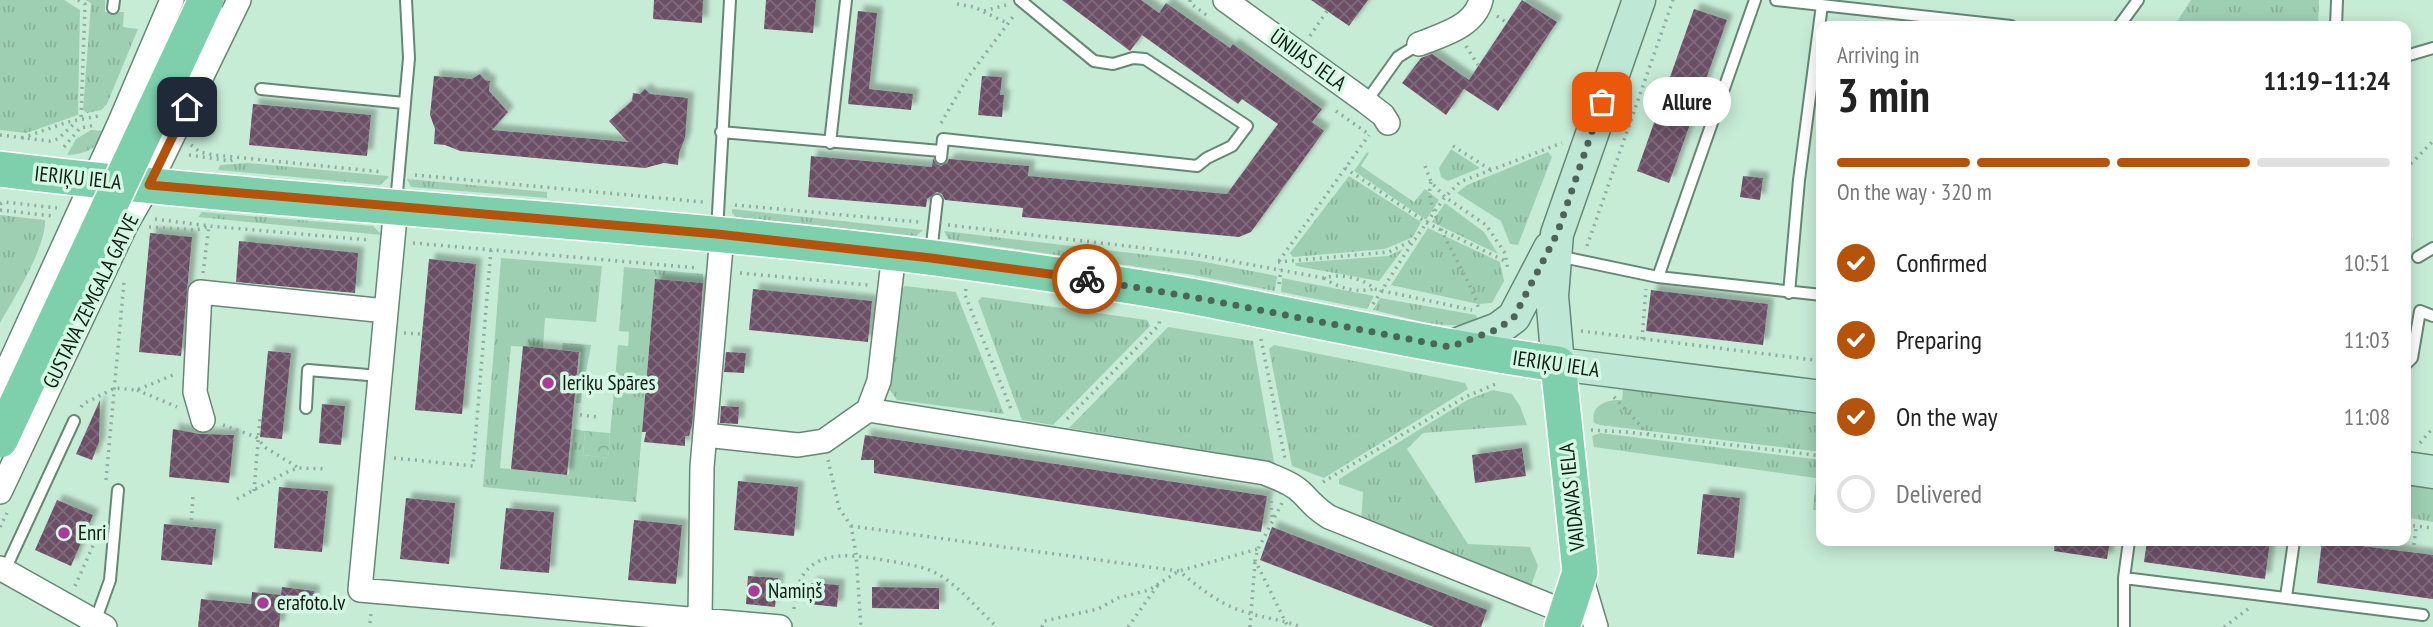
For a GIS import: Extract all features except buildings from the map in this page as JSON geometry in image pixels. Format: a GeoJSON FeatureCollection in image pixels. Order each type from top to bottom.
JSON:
{"type":"FeatureCollection","features":[{"type":"Feature","properties":{"kind":"main road","name":"GUSTAVA ZEMGALA GATVE"},"geometry":{"type":"LineString","coordinates":[[0,440],[206,0]]}},
{"type":"Feature","properties":{"kind":"main road","name":"IERIĶU IELA"},"geometry":{"type":"LineString","coordinates":[[8,157],[92,180],[147,201],[552,212],[719,234],[893,269],[931,258],[1064,275],[1450,347],[1558,364]]}},
{"type":"Feature","properties":{"kind":"main road","name":"VAIDAVAS IELA"},"geometry":{"type":"LineString","coordinates":[[1558,364],[1580,572],[1575,622]]}},
{"type":"Feature","properties":{"kind":"street"},"geometry":{"type":"LineString","coordinates":[[0,386],[172,0]]}},
{"type":"Feature","properties":{"kind":"street","name":"GUSTAVA ZEMGALA GATVE"},"geometry":{"type":"LineString","coordinates":[[0,492],[126,225],[147,201],[239,0]]}},
{"type":"Feature","properties":{"kind":"street","name":"ŪNIJAS IELA"},"geometry":{"type":"LineString","coordinates":[[1225,0],[1383,115],[1379,129]]}},
{"type":"Feature","properties":{"kind":"street"},"geometry":{"type":"LineString","coordinates":[[1419,44],[1455,30],[1471,16],[1481,0]]}},
{"type":"Feature","properties":{"kind":"street"},"geometry":{"type":"LineString","coordinates":[[1558,364],[1552,296],[1639,0]]}},
{"type":"Feature","properties":{"kind":"street"},"geometry":{"type":"LineString","coordinates":[[149,51],[149,67],[157,81],[174,89],[190,85],[204,73]]}},
{"type":"Feature","properties":{"kind":"street"},"geometry":{"type":"LineString","coordinates":[[396,206],[360,590],[700,620],[787,622]]}},
{"type":"Feature","properties":{"kind":"street"},"geometry":{"type":"LineString","coordinates":[[700,620],[702,467],[719,234]]}},
{"type":"Feature","properties":{"kind":"street"},"geometry":{"type":"LineString","coordinates":[[1450,347],[1498,329],[1514,317],[1564,250]]}},
{"type":"Feature","properties":{"kind":"street"},"geometry":{"type":"LineString","coordinates":[[705,435],[798,445],[824,441],[868,410],[879,381],[893,269]]}},
{"type":"Feature","properties":{"kind":"street"},"geometry":{"type":"LineString","coordinates":[[203,420],[195,392],[200,292],[387,311]]}},
{"type":"Feature","properties":{"kind":"street","name":"IERIĶU IELA"},"geometry":{"type":"LineString","coordinates":[[1558,364],[1816,396]]}},
{"type":"Feature","properties":{"kind":"street"},"geometry":{"type":"LineString","coordinates":[[868,410],[1265,473],[1294,488],[1312,507],[1329,517],[1575,622]]}},
{"type":"Feature","properties":{"kind":"street"},"geometry":{"type":"LineString","coordinates":[[2412,456],[2433,472]]}},
{"type":"Feature","properties":{"kind":"street"},"geometry":{"type":"LineString","coordinates":[[3,569],[100,624]]}},
{"type":"Feature","properties":{"kind":"lane"},"geometry":{"type":"LineString","coordinates":[[396,206],[409,58],[405,0]]}},
{"type":"Feature","properties":{"kind":"lane"},"geometry":{"type":"LineString","coordinates":[[719,234],[721,132],[730,0]]}},
{"type":"Feature","properties":{"kind":"lane"},"geometry":{"type":"LineString","coordinates":[[830,142],[846,0]]}},
{"type":"Feature","properties":{"kind":"lane"},"geometry":{"type":"LineString","coordinates":[[1653,276],[1755,0]]}},
{"type":"Feature","properties":{"kind":"lane"},"geometry":{"type":"LineString","coordinates":[[1776,0],[1966,21]]}},
{"type":"Feature","properties":{"kind":"lane"},"geometry":{"type":"LineString","coordinates":[[2123,21],[2138,0]]}},
{"type":"Feature","properties":{"kind":"lane"},"geometry":{"type":"LineString","coordinates":[[2336,21],[2337,0]]}},
{"type":"Feature","properties":{"kind":"lane"},"geometry":{"type":"LineString","coordinates":[[721,132],[941,155],[943,139],[1197,166],[1232,146],[1247,127],[1145,59],[1133,58],[1113,64],[1094,61],[1021,2]]}},
{"type":"Feature","properties":{"kind":"lane"},"geometry":{"type":"LineString","coordinates":[[1820,21],[1822,5]]}},
{"type":"Feature","properties":{"kind":"lane"},"geometry":{"type":"LineString","coordinates":[[1366,102],[1398,57],[1419,44]]}},
{"type":"Feature","properties":{"kind":"lane"},"geometry":{"type":"LineString","coordinates":[[2411,55],[2433,48]]}},
{"type":"Feature","properties":{"kind":"lane"},"geometry":{"type":"LineString","coordinates":[[1788,293],[1816,51]]}},
{"type":"Feature","properties":{"kind":"lane"},"geometry":{"type":"LineString","coordinates":[[261,89],[404,103]]}},
{"type":"Feature","properties":{"kind":"lane"},"geometry":{"type":"LineString","coordinates":[[931,258],[937,200]]}},
{"type":"Feature","properties":{"kind":"lane"},"geometry":{"type":"LineString","coordinates":[[2418,257],[2433,248]]}},
{"type":"Feature","properties":{"kind":"lane"},"geometry":{"type":"LineString","coordinates":[[1564,250],[1653,276],[1816,295]]}},
{"type":"Feature","properties":{"kind":"lane"},"geometry":{"type":"LineString","coordinates":[[2411,309],[2433,316]]}},
{"type":"Feature","properties":{"kind":"lane"},"geometry":{"type":"LineString","coordinates":[[2411,360],[2420,311]]}},
{"type":"Feature","properties":{"kind":"lane"},"geometry":{"type":"LineString","coordinates":[[306,408],[308,370],[380,376]]}},
{"type":"Feature","properties":{"kind":"lane"},"geometry":{"type":"LineString","coordinates":[[3,569],[74,421]]}},
{"type":"Feature","properties":{"kind":"lane"},"geometry":{"type":"LineString","coordinates":[[100,624],[110,580],[118,490]]}},
{"type":"Feature","properties":{"kind":"lane"},"geometry":{"type":"LineString","coordinates":[[2124,627],[2124,578],[2128,546]]}},
{"type":"Feature","properties":{"kind":"lane"},"geometry":{"type":"LineString","coordinates":[[2286,597],[2293,546]]}},
{"type":"Feature","properties":{"kind":"lane"},"geometry":{"type":"LineString","coordinates":[[2124,578],[2423,615]]}},
{"type":"Feature","properties":{"kind":"path"},"geometry":{"type":"LineString","coordinates":[[78,0],[85,4],[81,119]]}},
{"type":"Feature","properties":{"kind":"path"},"geometry":{"type":"LineString","coordinates":[[1564,250],[1673,0]]}},
{"type":"Feature","properties":{"kind":"path"},"geometry":{"type":"LineString","coordinates":[[984,11],[1021,2]]}},
{"type":"Feature","properties":{"kind":"path"},"geometry":{"type":"LineString","coordinates":[[940,125],[968,77],[1007,23],[984,11],[957,4]]}},
{"type":"Feature","properties":{"kind":"path"},"geometry":{"type":"LineString","coordinates":[[1307,41],[1327,11]]}},
{"type":"Feature","properties":{"kind":"path"},"geometry":{"type":"LineString","coordinates":[[22,138],[81,119]]}},
{"type":"Feature","properties":{"kind":"path"},"geometry":{"type":"LineString","coordinates":[[0,135],[51,141],[58,139],[72,124],[81,119]]}},
{"type":"Feature","properties":{"kind":"path"},"geometry":{"type":"LineString","coordinates":[[56,149],[68,144],[80,128],[102,126]]}},
{"type":"Feature","properties":{"kind":"path"},"geometry":{"type":"LineString","coordinates":[[1379,129],[1345,168],[1273,268],[1324,278],[1332,285],[1364,291],[1381,290],[1479,312],[1478,304],[1434,212],[1427,191],[1431,182]]}},
{"type":"Feature","properties":{"kind":"path"},"geometry":{"type":"LineString","coordinates":[[8,157],[12,136]]}},
{"type":"Feature","properties":{"kind":"path"},"geometry":{"type":"LineString","coordinates":[[2411,164],[2433,141]]}},
{"type":"Feature","properties":{"kind":"path"},"geometry":{"type":"LineString","coordinates":[[1370,309],[1415,239],[1460,181],[1564,142]]}},
{"type":"Feature","properties":{"kind":"path"},"geometry":{"type":"LineString","coordinates":[[185,145],[193,146],[201,152],[238,158],[230,162],[188,155]]}},
{"type":"Feature","properties":{"kind":"path"},"geometry":{"type":"LineString","coordinates":[[1453,146],[1491,170]]}},
{"type":"Feature","properties":{"kind":"path"},"geometry":{"type":"LineString","coordinates":[[1425,166],[1431,182],[1445,197],[1486,225],[1505,253],[1509,275]]}},
{"type":"Feature","properties":{"kind":"path"},"geometry":{"type":"LineString","coordinates":[[1345,168],[1427,223],[1507,262]]}},
{"type":"Feature","properties":{"kind":"path"},"geometry":{"type":"LineString","coordinates":[[25,213],[36,195]]}},
{"type":"Feature","properties":{"kind":"path"},"geometry":{"type":"LineString","coordinates":[[33,214],[44,196]]}},
{"type":"Feature","properties":{"kind":"path"},"geometry":{"type":"LineString","coordinates":[[147,201],[209,226],[491,249],[880,287],[893,269]]}},
{"type":"Feature","properties":{"kind":"path"},"geometry":{"type":"LineString","coordinates":[[0,204],[4,202],[56,208]]}},
{"type":"Feature","properties":{"kind":"path"},"geometry":{"type":"LineString","coordinates":[[0,210],[53,216]]}},
{"type":"Feature","properties":{"kind":"path"},"geometry":{"type":"LineString","coordinates":[[142,226],[196,230],[209,226]]}},
{"type":"Feature","properties":{"kind":"path"},"geometry":{"type":"LineString","coordinates":[[200,292],[209,226]]}},
{"type":"Feature","properties":{"kind":"path"},"geometry":{"type":"LineString","coordinates":[[1278,262],[1389,252],[1415,239]]}},
{"type":"Feature","properties":{"kind":"path"},"geometry":{"type":"LineString","coordinates":[[373,456],[472,466],[491,249]]}},
{"type":"Feature","properties":{"kind":"path"},"geometry":{"type":"LineString","coordinates":[[1278,291],[1281,269]]}},
{"type":"Feature","properties":{"kind":"path"},"geometry":{"type":"LineString","coordinates":[[105,487],[125,274]]}},
{"type":"Feature","properties":{"kind":"path"},"geometry":{"type":"LineString","coordinates":[[1324,278],[1332,275],[1368,282],[1374,289]]}},
{"type":"Feature","properties":{"kind":"path"},"geometry":{"type":"LineString","coordinates":[[1642,339],[1653,276]]}},
{"type":"Feature","properties":{"kind":"path"},"geometry":{"type":"LineString","coordinates":[[966,287],[965,295],[1015,419],[1012,434]]}},
{"type":"Feature","properties":{"kind":"path"},"geometry":{"type":"LineString","coordinates":[[1058,442],[1060,426],[1159,325],[1160,316]]}},
{"type":"Feature","properties":{"kind":"path"},"geometry":{"type":"LineString","coordinates":[[1581,331],[1816,360]]}},
{"type":"Feature","properties":{"kind":"path"},"geometry":{"type":"LineString","coordinates":[[1262,336],[1261,343],[1286,466],[1294,488],[1465,397],[1497,383]]}},
{"type":"Feature","properties":{"kind":"path"},"geometry":{"type":"LineString","coordinates":[[137,390],[195,367]]}},
{"type":"Feature","properties":{"kind":"path"},"geometry":{"type":"LineString","coordinates":[[74,421],[83,404],[114,388],[137,390],[203,420],[240,430],[259,439],[265,448],[299,468]]}},
{"type":"Feature","properties":{"kind":"path"},"geometry":{"type":"LineString","coordinates":[[1610,394],[1649,435]]}},
{"type":"Feature","properties":{"kind":"path"},"geometry":{"type":"LineString","coordinates":[[573,414],[598,417]]}},
{"type":"Feature","properties":{"kind":"path"},"geometry":{"type":"LineString","coordinates":[[254,491],[260,418]]}},
{"type":"Feature","properties":{"kind":"path"},"geometry":{"type":"LineString","coordinates":[[2412,456],[2433,428]]}},
{"type":"Feature","properties":{"kind":"path"},"geometry":{"type":"LineString","coordinates":[[1588,429],[1816,455]]}},
{"type":"Feature","properties":{"kind":"path"},"geometry":{"type":"LineString","coordinates":[[824,441],[839,508],[851,526],[856,554],[861,627]]}},
{"type":"Feature","properties":{"kind":"path"},"geometry":{"type":"LineString","coordinates":[[237,499],[271,479],[299,468],[326,470]]}},
{"type":"Feature","properties":{"kind":"path"},"geometry":{"type":"LineString","coordinates":[[191,527],[193,495]]}},
{"type":"Feature","properties":{"kind":"path"},"geometry":{"type":"LineString","coordinates":[[1250,627],[1255,560],[1272,520]]}},
{"type":"Feature","properties":{"kind":"path"},"geometry":{"type":"LineString","coordinates":[[851,526],[1179,571],[1210,598],[1251,614],[1284,620],[1301,627]]}},
{"type":"Feature","properties":{"kind":"path"},"geometry":{"type":"LineString","coordinates":[[2411,526],[2433,528]]}},
{"type":"Feature","properties":{"kind":"path"},"geometry":{"type":"LineString","coordinates":[[2413,552],[2416,526]]}},
{"type":"Feature","properties":{"kind":"path"},"geometry":{"type":"LineString","coordinates":[[66,605],[96,538]]}},
{"type":"Feature","properties":{"kind":"path"},"geometry":{"type":"LineString","coordinates":[[1042,627],[1045,621],[1098,609],[1118,598],[1149,590],[1179,571],[1258,550]]}},
{"type":"Feature","properties":{"kind":"path"},"geometry":{"type":"LineString","coordinates":[[787,622],[800,579],[807,568],[827,556],[856,554],[925,567],[943,577],[997,627]]}},
{"type":"Feature","properties":{"kind":"path"},"geometry":{"type":"LineString","coordinates":[[1255,560],[1288,627]]}},
{"type":"Feature","properties":{"kind":"path"},"geometry":{"type":"LineString","coordinates":[[1128,627],[1159,584]]}},
{"type":"Feature","properties":{"kind":"path"},"geometry":{"type":"LineString","coordinates":[[2224,627],[2253,605],[2260,594]]}},
{"type":"Feature","properties":{"kind":"green space"},"geometry":{"type":"Polygon","coordinates":[[[0,0],[64,0],[80,10],[78,115],[26,133],[0,130],[0,0]]]}},
{"type":"Feature","properties":{"kind":"green space"},"geometry":{"type":"Polygon","coordinates":[[[85,0],[105,0],[105,12],[124,12],[123,27],[138,29],[107,104],[101,110],[87,113],[83,110],[91,3],[85,0]]]}},
{"type":"Feature","properties":{"kind":"green space"},"geometry":{"type":"Polygon","coordinates":[[[2191,0],[2319,0],[2318,21],[2177,21],[2191,0]]]}},
{"type":"Feature","properties":{"kind":"green space"},"geometry":{"type":"Polygon","coordinates":[[[91,130],[106,131],[90,149],[67,155],[76,139],[91,130]]]}},
{"type":"Feature","properties":{"kind":"green space"},"geometry":{"type":"Polygon","coordinates":[[[1451,149],[1480,168],[1448,181],[1441,177],[1439,168],[1451,149]]]}},
{"type":"Feature","properties":{"kind":"green space"},"geometry":{"type":"Polygon","coordinates":[[[1367,152],[1369,153],[1361,166],[1414,202],[1425,189],[1439,200],[1426,220],[1354,171],[1367,152]]]}},
{"type":"Feature","properties":{"kind":"green space"},"geometry":{"type":"Polygon","coordinates":[[[1548,152],[1552,157],[1518,245],[1510,244],[1501,221],[1457,193],[1467,185],[1548,152]]]}},
{"type":"Feature","properties":{"kind":"green space"},"geometry":{"type":"Polygon","coordinates":[[[248,163],[389,177],[380,185],[218,170],[220,165],[248,163]]]}},
{"type":"Feature","properties":{"kind":"green space"},"geometry":{"type":"Polygon","coordinates":[[[1349,176],[1421,222],[1413,237],[1385,249],[1293,257],[1290,253],[1349,176]]]}},
{"type":"Feature","properties":{"kind":"green space"},"geometry":{"type":"Polygon","coordinates":[[[407,179],[547,192],[547,198],[411,187],[407,179]]]}},
{"type":"Feature","properties":{"kind":"green space"},"geometry":{"type":"Polygon","coordinates":[[[1445,203],[1484,232],[1498,254],[1432,222],[1445,203]]]}},
{"type":"Feature","properties":{"kind":"green space"},"geometry":{"type":"Polygon","coordinates":[[[732,209],[923,230],[916,236],[736,217],[732,209]]]}},
{"type":"Feature","properties":{"kind":"green space"},"geometry":{"type":"Polygon","coordinates":[[[202,212],[373,226],[382,235],[198,217],[202,212]]]}},
{"type":"Feature","properties":{"kind":"green space"},"geometry":{"type":"Polygon","coordinates":[[[0,215],[45,220],[35,258],[0,323],[0,215]]]}},
{"type":"Feature","properties":{"kind":"green space"},"geometry":{"type":"Polygon","coordinates":[[[1428,228],[1500,262],[1504,281],[1492,303],[1478,304],[1391,285],[1428,228]]]}},
{"type":"Feature","properties":{"kind":"green space"},"geometry":{"type":"Polygon","coordinates":[[[944,231],[1200,261],[1277,276],[1275,291],[1193,275],[948,239],[944,231]]]}},
{"type":"Feature","properties":{"kind":"green space"},"geometry":{"type":"Polygon","coordinates":[[[1403,249],[1379,281],[1296,266],[1295,263],[1388,256],[1403,249]]]}},
{"type":"Feature","properties":{"kind":"green space"},"geometry":{"type":"Polygon","coordinates":[[[501,258],[602,266],[596,322],[545,318],[543,348],[511,346],[500,468],[567,475],[574,429],[585,431],[583,455],[608,458],[618,345],[628,346],[629,332],[619,331],[624,267],[703,274],[703,283],[655,279],[636,502],[483,487],[501,258]]]}},
{"type":"Feature","properties":{"kind":"green space"},"geometry":{"type":"Polygon","coordinates":[[[1282,278],[1374,296],[1367,309],[1281,292],[1282,278]]]}},
{"type":"Feature","properties":{"kind":"green space"},"geometry":{"type":"Polygon","coordinates":[[[905,286],[956,292],[1004,414],[897,400],[888,387],[898,292],[905,286]]]}},
{"type":"Feature","properties":{"kind":"green space"},"geometry":{"type":"Polygon","coordinates":[[[982,297],[1147,320],[1150,326],[1053,425],[1022,420],[978,301],[982,297]]]}},
{"type":"Feature","properties":{"kind":"green space"},"geometry":{"type":"Polygon","coordinates":[[[1380,298],[1476,315],[1479,322],[1466,325],[1439,324],[1373,310],[1380,298]]]}},
{"type":"Feature","properties":{"kind":"green space"},"geometry":{"type":"Polygon","coordinates":[[[1168,327],[1253,341],[1274,462],[1069,428],[1168,327]]]}},
{"type":"Feature","properties":{"kind":"green space"},"geometry":{"type":"Polygon","coordinates":[[[563,343],[591,345],[581,403],[576,403],[581,352],[562,350],[563,343]]]}},
{"type":"Feature","properties":{"kind":"green space"},"geometry":{"type":"Polygon","coordinates":[[[1274,345],[1465,383],[1468,389],[1324,478],[1292,466],[1269,349],[1274,345]]]}},
{"type":"Feature","properties":{"kind":"green space"},"geometry":{"type":"Polygon","coordinates":[[[1623,389],[1816,412],[1816,451],[1594,423],[1593,417],[1601,404],[1622,400],[1623,389]]]}},
{"type":"Feature","properties":{"kind":"green space"},"geometry":{"type":"Polygon","coordinates":[[[1493,390],[1512,394],[1527,425],[1423,433],[1407,449],[1468,544],[1530,547],[1538,566],[1530,589],[1361,523],[1363,492],[1339,484],[1339,479],[1469,399],[1493,390]]]}},
{"type":"Feature","properties":{"kind":"green space"},"geometry":{"type":"Polygon","coordinates":[[[585,431],[610,433],[608,458],[583,455],[585,431]]]}},
{"type":"Feature","properties":{"kind":"green space"},"geometry":{"type":"Polygon","coordinates":[[[1600,433],[1816,459],[1816,478],[1594,447],[1592,436],[1600,433]]]}},
{"type":"Feature","properties":{"kind":"green space"},"geometry":{"type":"Polygon","coordinates":[[[1816,478],[1816,510],[1813,510],[1816,478]]]}},
{"type":"Feature","properties":{"kind":"green space"},"geometry":{"type":"Polygon","coordinates":[[[2411,485],[2433,488],[2433,522],[2411,518],[2411,485]]]}},
{"type":"Feature","properties":{"kind":"way so far"},"geometry":{"type":"LineString","coordinates":[[1087,279],[1450,347],[1498,329],[1514,317],[1557,234],[1602,102]]}},
{"type":"Feature","properties":{"kind":"place","name":"Allure"},"geometry":{"type":"Point","coordinates":[1602,102]}},
{"type":"Feature","properties":{"kind":"place","name":"Ieriķu Spāres"},"geometry":{"type":"Point","coordinates":[548,383]}},
{"type":"Feature","properties":{"kind":"place","name":"Enri"},"geometry":{"type":"Point","coordinates":[64,533]}},
{"type":"Feature","properties":{"kind":"place","name":"Namiņš"},"geometry":{"type":"Point","coordinates":[754,591]}},
{"type":"Feature","properties":{"kind":"place","name":"erafoto.lv"},"geometry":{"type":"Point","coordinates":[263,603]}},
{"type":"Feature","properties":{"kind":"route"},"geometry":{"type":"LineString","coordinates":[[187,107],[149,185],[717,234],[1087,279]]}}]}
